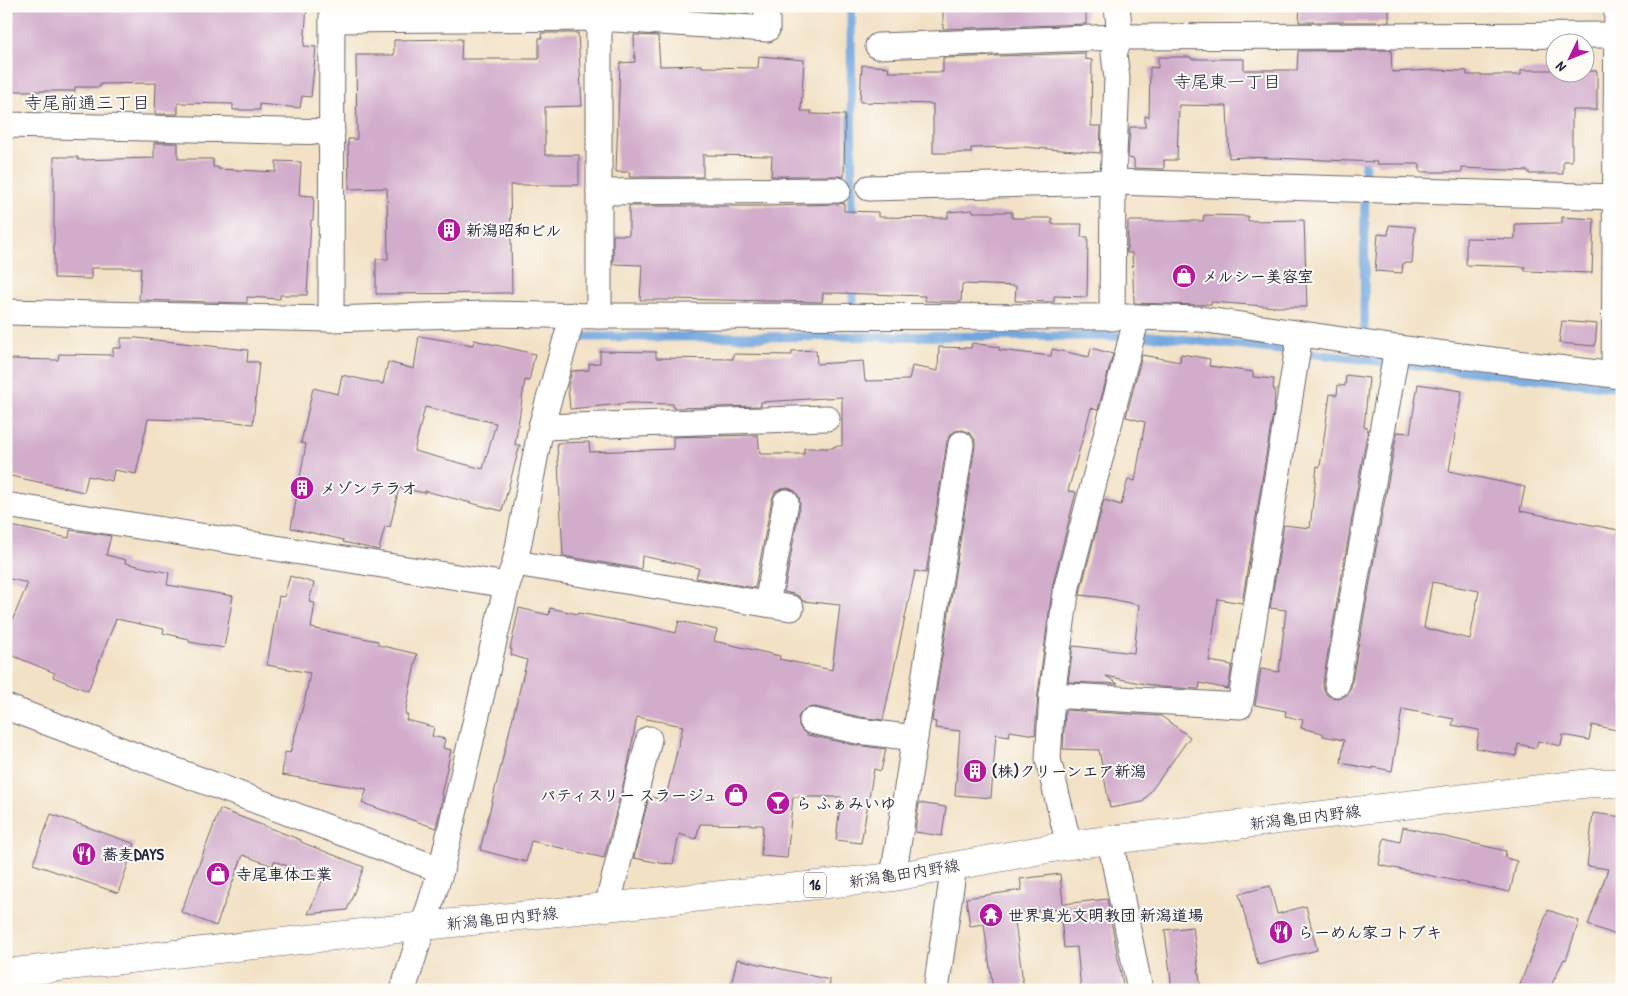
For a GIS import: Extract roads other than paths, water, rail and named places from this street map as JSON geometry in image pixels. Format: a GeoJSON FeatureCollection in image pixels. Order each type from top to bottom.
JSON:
{"type":"FeatureCollection","features":[{"type":"Feature","properties":{"kind":"main road","name":"新潟亀田内野線"},"geometry":{"type":"LineString","coordinates":[[6,973],[424,926],[893,878],[1069,845],[1591,783],[1622,784]]}},
{"type":"Feature","properties":{"kind":"street"},"geometry":{"type":"LineString","coordinates":[[331,319],[332,13],[599,12],[767,29],[767,6]]}},
{"type":"Feature","properties":{"kind":"street"},"geometry":{"type":"LineString","coordinates":[[1112,318],[1113,182],[1117,78],[1114,54],[1120,36],[1117,6]]}},
{"type":"Feature","properties":{"kind":"street"},"geometry":{"type":"LineString","coordinates":[[6,312],[331,319],[486,314],[1137,317],[1200,319],[1397,348],[1618,375],[1619,266],[1616,197],[1619,107],[1617,6]]}},
{"type":"Feature","properties":{"kind":"street"},"geometry":{"type":"LineString","coordinates":[[599,12],[599,316]]}},
{"type":"Feature","properties":{"kind":"street"},"geometry":{"type":"LineString","coordinates":[[878,46],[1120,36],[1617,35]]}},
{"type":"Feature","properties":{"kind":"street"},"geometry":{"type":"LineString","coordinates":[[6,125],[332,132]]}},
{"type":"Feature","properties":{"kind":"street"},"geometry":{"type":"LineString","coordinates":[[870,188],[1113,182],[1616,197]]}},
{"type":"Feature","properties":{"kind":"street"},"geometry":{"type":"LineString","coordinates":[[599,192],[838,190]]}},
{"type":"Feature","properties":{"kind":"street"},"geometry":{"type":"LineString","coordinates":[[403,990],[441,870],[511,574],[541,427],[573,315]]}},
{"type":"Feature","properties":{"kind":"street"},"geometry":{"type":"LineString","coordinates":[[1069,845],[1048,759],[1052,695],[1067,586],[1137,317]]}},
{"type":"Feature","properties":{"kind":"street"},"geometry":{"type":"LineString","coordinates":[[1052,695],[1240,706],[1300,335]]}},
{"type":"Feature","properties":{"kind":"street"},"geometry":{"type":"LineString","coordinates":[[1337,684],[1397,348]]}},
{"type":"Feature","properties":{"kind":"street"},"geometry":{"type":"LineString","coordinates":[[541,427],[827,418]]}},
{"type":"Feature","properties":{"kind":"street"},"geometry":{"type":"LineString","coordinates":[[893,878],[961,444]]}},
{"type":"Feature","properties":{"kind":"street"},"geometry":{"type":"LineString","coordinates":[[6,505],[511,574],[779,606],[786,502]]}},
{"type":"Feature","properties":{"kind":"street"},"geometry":{"type":"LineString","coordinates":[[6,707],[441,870]]}},
{"type":"Feature","properties":{"kind":"street"},"geometry":{"type":"LineString","coordinates":[[812,721],[858,731],[915,738]]}},
{"type":"Feature","properties":{"kind":"street"},"geometry":{"type":"LineString","coordinates":[[608,907],[649,739]]}},
{"type":"Feature","properties":{"kind":"street"},"geometry":{"type":"LineString","coordinates":[[1110,840],[1140,990]]}},
{"type":"Feature","properties":{"kind":"street"},"geometry":{"type":"LineString","coordinates":[[936,990],[954,866]]}},
{"type":"Feature","properties":{"kind":"waterway"},"geometry":{"type":"LineString","coordinates":[[851,6],[852,221]]}},
{"type":"Feature","properties":{"kind":"waterway"},"geometry":{"type":"LineString","coordinates":[[1364,341],[1365,151]]}},
{"type":"Feature","properties":{"kind":"waterway"},"geometry":{"type":"LineString","coordinates":[[853,281],[853,316]]}},
{"type":"Feature","properties":{"kind":"waterway"},"geometry":{"type":"LineString","coordinates":[[579,337],[1153,336],[1622,388]]}},
{"type":"Feature","properties":{"kind":"place","name":"新潟昭和ビル"},"geometry":{"type":"Point","coordinates":[449,230]}},
{"type":"Feature","properties":{"kind":"place","name":"メルシー美容室"},"geometry":{"type":"Point","coordinates":[1184,276]}},
{"type":"Feature","properties":{"kind":"place","name":"メゾンテラオ"},"geometry":{"type":"Point","coordinates":[302,488]}},
{"type":"Feature","properties":{"kind":"place","name":"(株)クリーンエア新潟"},"geometry":{"type":"Point","coordinates":[975,771]}},
{"type":"Feature","properties":{"kind":"place","name":"パティスリー スラージュ"},"geometry":{"type":"Point","coordinates":[736,795]}},
{"type":"Feature","properties":{"kind":"place","name":"ら ふぁみいゆ"},"geometry":{"type":"Point","coordinates":[778,803]}},
{"type":"Feature","properties":{"kind":"place","name":"蕎麦DAYS"},"geometry":{"type":"Point","coordinates":[84,854]}},
{"type":"Feature","properties":{"kind":"place","name":"寺尾車体工業"},"geometry":{"type":"Point","coordinates":[218,874]}},
{"type":"Feature","properties":{"kind":"place","name":"世界真光文明教団 新潟道場"},"geometry":{"type":"Point","coordinates":[991,915]}},
{"type":"Feature","properties":{"kind":"place","name":"らーめん家コトブキ"},"geometry":{"type":"Point","coordinates":[1281,932]}},
{"type":"Feature","properties":{"kind":"district","name":"寺尾東一丁目"},"geometry":{"type":"Point","coordinates":[1227,82]}},
{"type":"Feature","properties":{"kind":"district","name":"寺尾前通三丁目"},"geometry":{"type":"Point","coordinates":[87,103]}}]}
